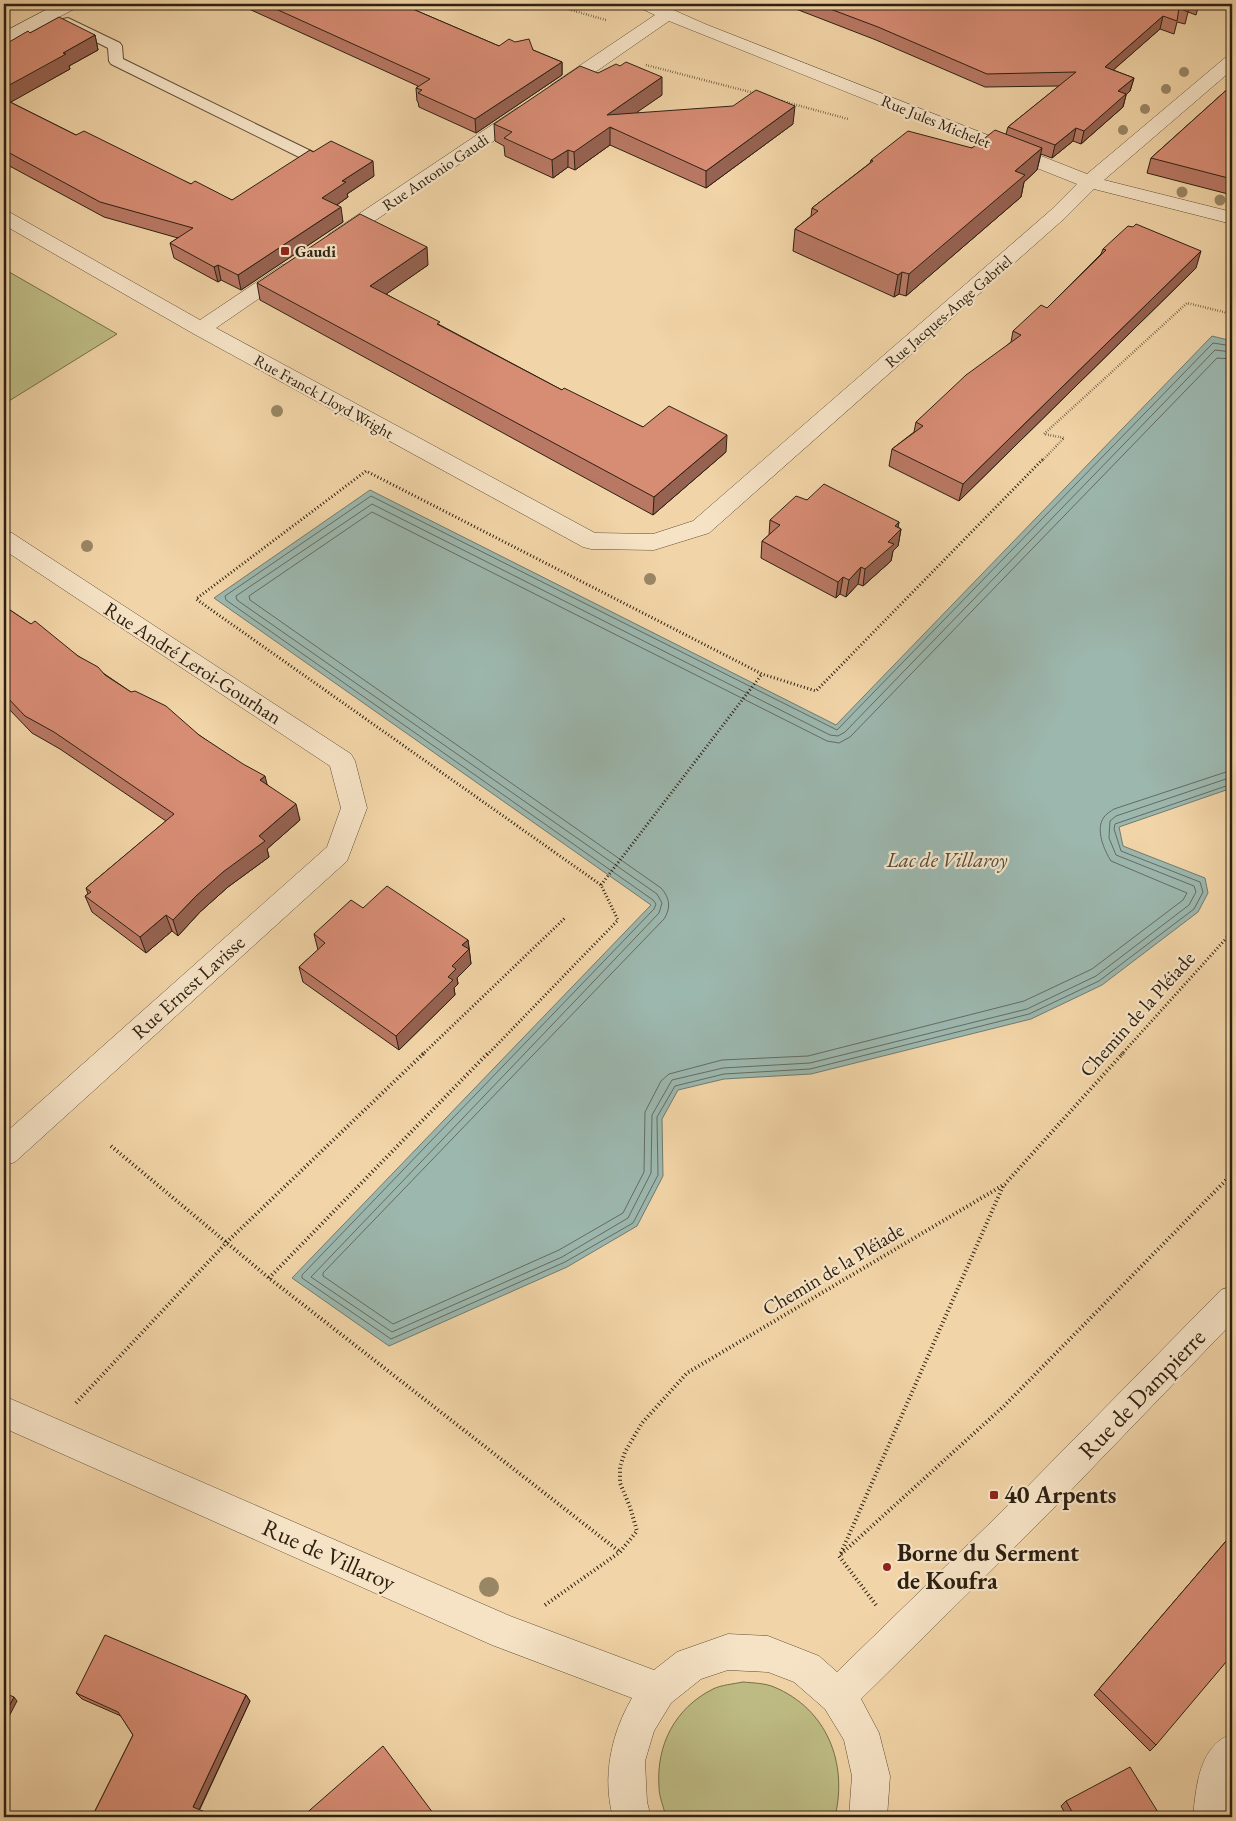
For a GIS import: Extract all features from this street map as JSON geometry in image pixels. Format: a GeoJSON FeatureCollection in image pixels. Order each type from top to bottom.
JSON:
{"type":"FeatureCollection","features":[{"type":"Feature","properties":{"kind":"street"},"geometry":{"type":"LineString","coordinates":[[4,39],[70,4]]}},
{"type":"Feature","properties":{"kind":"street","name":"Rue Jules Michelet"},"geometry":{"type":"LineString","coordinates":[[646,4],[1090,182],[1232,218]]}},
{"type":"Feature","properties":{"kind":"street","name":"Rue Antonio Gaudi"},"geometry":{"type":"LineString","coordinates":[[324,246],[610,55],[668,14]]}},
{"type":"Feature","properties":{"kind":"street","name":"Rue Jacques-Ange Gabriel"},"geometry":{"type":"LineString","coordinates":[[654,542],[701,527],[1051,220],[1090,182],[1232,61]]}},
{"type":"Feature","properties":{"kind":"street","name":"Rue Franck Lloyd Wright"},"geometry":{"type":"LineString","coordinates":[[4,217],[201,329],[591,541],[654,542]]}},
{"type":"Feature","properties":{"kind":"street"},"geometry":{"type":"LineString","coordinates":[[201,329],[307,257]]}},
{"type":"Feature","properties":{"kind":"street","name":"Rue André Leroi-Gourhan"},"geometry":{"type":"LineString","coordinates":[[4,539],[342,761],[354,808]]}},
{"type":"Feature","properties":{"kind":"street","name":"Rue Ernest Lavisse"},"geometry":{"type":"LineString","coordinates":[[4,1153],[338,853],[354,808]]}},
{"type":"Feature","properties":{"kind":"street","name":"Rue de Dampierre"},"geometry":{"type":"LineString","coordinates":[[838,1696],[900,1638],[1101,1437],[1232,1301]]}},
{"type":"Feature","properties":{"kind":"street","name":"Rue de Villaroy"},"geometry":{"type":"LineString","coordinates":[[4,1412],[505,1632],[658,1690]]}},
{"type":"Feature","properties":{"kind":"street"},"geometry":{"type":"LineString","coordinates":[[632,1817],[628,1802],[627,1761],[638,1723],[658,1690],[690,1665],[728,1652],[768,1654],[806,1669],[838,1696],[861,1733],[871,1776],[868,1817]]}},
{"type":"Feature","properties":{"kind":"street"},"geometry":{"type":"LineString","coordinates":[[1212,1817],[1216,1777],[1232,1752]]}},
{"type":"Feature","properties":{"kind":"lane"},"geometry":{"type":"LineString","coordinates":[[51,14],[115,46],[116,61],[309,156]]}},
{"type":"Feature","properties":{"kind":"path"},"geometry":{"type":"LineString","coordinates":[[550,4],[612,22],[639,35]]}},
{"type":"Feature","properties":{"kind":"path"},"geometry":{"type":"LineString","coordinates":[[610,55],[759,95]]}},
{"type":"Feature","properties":{"kind":"path"},"geometry":{"type":"LineString","coordinates":[[778,100],[852,120]]}},
{"type":"Feature","properties":{"kind":"path"},"geometry":{"type":"LineString","coordinates":[[269,1278],[618,920],[601,885],[196,599],[366,471],[762,674],[816,691],[1064,438],[1044,434],[1187,303],[1232,314]]}},
{"type":"Feature","properties":{"kind":"path"},"geometry":{"type":"LineString","coordinates":[[601,885],[762,674]]}},
{"type":"Feature","properties":{"kind":"path"},"geometry":{"type":"LineString","coordinates":[[50,1431],[227,1242],[566,917]]}},
{"type":"Feature","properties":{"kind":"path","name":"Chemin de la Pléiade"},"geometry":{"type":"LineString","coordinates":[[505,1632],[620,1552],[637,1530],[630,1506],[620,1485],[620,1468],[629,1442],[652,1411],[687,1374],[1005,1184],[1232,932]]}},
{"type":"Feature","properties":{"kind":"path"},"geometry":{"type":"LineString","coordinates":[[111,1146],[269,1278],[620,1552]]}},
{"type":"Feature","properties":{"kind":"path"},"geometry":{"type":"LineString","coordinates":[[840,1556],[1004,1406],[1232,1174]]}},
{"type":"Feature","properties":{"kind":"path"},"geometry":{"type":"LineString","coordinates":[[840,1556],[1005,1184]]}},
{"type":"Feature","properties":{"kind":"path"},"geometry":{"type":"LineString","coordinates":[[840,1556],[900,1638]]}},
{"type":"Feature","properties":{"kind":"shaded area"},"geometry":{"type":"Polygon","coordinates":[[[4,269],[117,334],[4,404],[4,269]]]}},
{"type":"Feature","properties":{"kind":"shaded area"},"geometry":{"type":"Polygon","coordinates":[[[743,1682],[774,1687],[808,1709],[820,1724],[829,1740],[835,1758],[838,1777],[838,1797],[835,1817],[666,1817],[660,1795],[659,1772],[661,1757],[671,1729],[678,1717],[700,1697],[716,1688],[743,1682]]]}},
{"type":"Feature","properties":{"kind":"water","name":"Lac de Villaroy"},"geometry":{"type":"Polygon","coordinates":[[[1212,336],[1232,341],[1232,788],[1119,827],[1123,846],[1205,878],[1208,893],[1198,912],[1102,985],[1031,1019],[811,1074],[724,1079],[678,1090],[662,1119],[663,1176],[637,1226],[567,1267],[389,1346],[292,1278],[651,905],[214,598],[370,490],[836,725],[1212,336]]]}},
{"type":"Feature","properties":{"kind":"building"},"geometry":{"type":"Polygon","coordinates":[[[265,4],[401,4],[499,46],[509,39],[515,42],[529,39],[533,50],[562,62],[475,119],[418,93],[422,90],[416,88],[430,79],[265,4]]]}},
{"type":"Feature","properties":{"kind":"building"},"geometry":{"type":"Polygon","coordinates":[[[817,4],[1189,4],[1188,12],[1179,8],[1177,21],[1163,16],[1105,67],[1134,78],[1118,91],[1126,94],[1084,131],[1076,128],[1055,145],[1008,127],[1076,72],[987,74],[878,27],[817,4]]]}},
{"type":"Feature","properties":{"kind":"building"},"geometry":{"type":"Polygon","coordinates":[[[59,17],[95,35],[63,53],[66,54],[4,88],[4,45],[28,31],[30,33],[59,17]]]}},
{"type":"Feature","properties":{"kind":"building"},"geometry":{"type":"Polygon","coordinates":[[[626,62],[662,77],[607,115],[733,106],[756,90],[795,106],[706,171],[610,127],[574,152],[568,150],[552,160],[504,138],[512,132],[494,124],[580,66],[598,73],[616,64],[620,66],[626,62]]]}},
{"type":"Feature","properties":{"kind":"building"},"geometry":{"type":"Polygon","coordinates":[[[1232,85],[1232,179],[1151,158],[1232,85]]]}},
{"type":"Feature","properties":{"kind":"building"},"geometry":{"type":"Polygon","coordinates":[[[4,99],[76,135],[84,131],[191,184],[195,181],[232,200],[310,150],[313,152],[331,141],[373,161],[342,181],[346,182],[322,198],[341,207],[238,275],[218,265],[214,267],[170,243],[193,228],[100,202],[4,150],[4,99]]]}},
{"type":"Feature","properties":{"kind":"building"},"geometry":{"type":"Polygon","coordinates":[[[995,130],[1042,148],[1015,171],[1025,175],[909,274],[902,272],[898,275],[795,229],[818,211],[812,208],[873,161],[871,160],[908,131],[972,148],[995,130]]]}},
{"type":"Feature","properties":{"kind":"building"},"geometry":{"type":"Polygon","coordinates":[[[360,214],[427,247],[370,286],[440,322],[437,324],[562,390],[564,388],[643,427],[669,406],[727,435],[654,497],[257,283],[360,214]]]}},
{"type":"Feature","properties":{"kind":"building"},"geometry":{"type":"Polygon","coordinates":[[[1136,224],[1201,251],[963,484],[892,449],[923,426],[916,422],[966,375],[1021,335],[1013,331],[1041,305],[1047,308],[1106,250],[1103,249],[1128,226],[1133,227],[1136,224]]]}},
{"type":"Feature","properties":{"kind":"building"},"geometry":{"type":"Polygon","coordinates":[[[824,484],[899,522],[895,526],[901,529],[888,542],[894,544],[865,569],[861,567],[849,580],[843,577],[838,582],[762,541],[780,525],[770,520],[796,496],[807,500],[824,484]]]}},
{"type":"Feature","properties":{"kind":"building"},"geometry":{"type":"Polygon","coordinates":[[[4,606],[31,624],[35,621],[78,656],[98,667],[105,675],[131,692],[135,691],[166,706],[199,735],[265,776],[260,780],[296,804],[259,836],[265,841],[223,872],[173,920],[166,915],[140,937],[85,896],[91,892],[86,888],[174,814],[54,732],[25,716],[4,694],[4,606]]]}},
{"type":"Feature","properties":{"kind":"building"},"geometry":{"type":"Polygon","coordinates":[[[387,886],[468,940],[462,945],[469,949],[452,966],[456,969],[448,977],[453,980],[396,1036],[299,967],[325,943],[314,934],[351,900],[363,908],[387,886]]]}},
{"type":"Feature","properties":{"kind":"building"},"geometry":{"type":"Polygon","coordinates":[[[1232,1534],[1232,1655],[1156,1745],[1099,1689],[1232,1534]]]}},
{"type":"Feature","properties":{"kind":"building"},"geometry":{"type":"Polygon","coordinates":[[[105,1635],[246,1695],[193,1807],[217,1817],[92,1817],[133,1735],[118,1712],[76,1693],[105,1635]]]}},
{"type":"Feature","properties":{"kind":"building"},"geometry":{"type":"Polygon","coordinates":[[[4,1693],[14,1697],[4,1716],[4,1693]]]}},
{"type":"Feature","properties":{"kind":"building"},"geometry":{"type":"Polygon","coordinates":[[[383,1746],[436,1817],[302,1817],[383,1746]]]}},
{"type":"Feature","properties":{"kind":"building"},"geometry":{"type":"Polygon","coordinates":[[[1130,1767],[1161,1817],[1075,1817],[1066,1801],[1130,1767]]]}},
{"type":"Feature","properties":{"kind":"place","name":"Gaudi"},"geometry":{"type":"Point","coordinates":[285,251]}},
{"type":"Feature","properties":{"kind":"place","name":"40 Arpents"},"geometry":{"type":"Point","coordinates":[994,1495]}},
{"type":"Feature","properties":{"kind":"place","name":"Borne du Serment de Koufra"},"geometry":{"type":"Point","coordinates":[887,1567]}}]}
